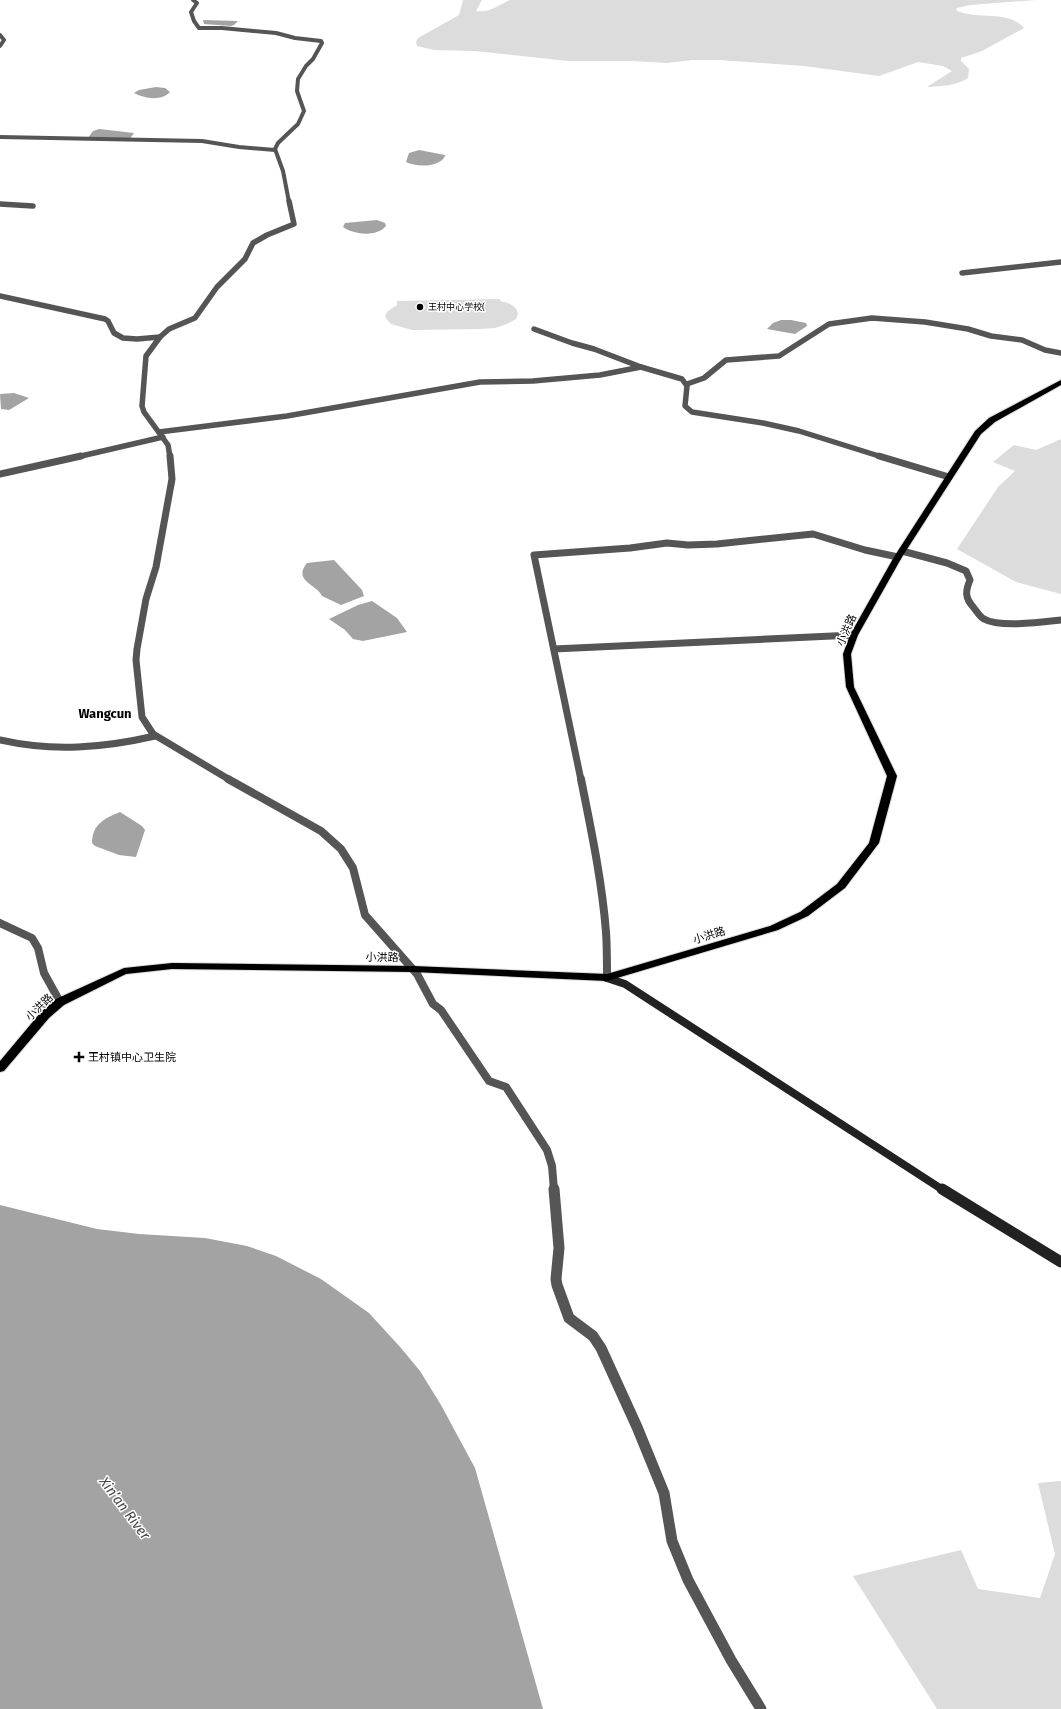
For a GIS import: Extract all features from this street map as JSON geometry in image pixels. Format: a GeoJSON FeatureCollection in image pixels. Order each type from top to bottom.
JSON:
{"type":"FeatureCollection","features":[{"type":"Feature","properties":{"kind":"main road","name":"小洪路"},"geometry":{"type":"LineString","coordinates":[[0,1068],[45,1015],[60,1002],[124,971],[172,966],[413,969],[607,978],[774,928],[804,914],[841,886],[874,843],[892,776],[850,687],[847,654],[854,635],[900,554],[978,433],[992,420],[1061,382]]}},
{"type":"Feature","properties":{"kind":"main road"},"geometry":{"type":"LineString","coordinates":[[607,978],[625,984],[953,1196],[1061,1262]]}},
{"type":"Feature","properties":{"kind":"street"},"geometry":{"type":"LineString","coordinates":[[193,0],[197,3],[192,12],[194,20],[199,28],[222,28],[276,34],[321,41],[322,43],[314,59],[306,66],[298,79],[297,91],[304,111],[298,124],[289,134],[278,142],[275,150],[283,171],[294,224],[267,235],[253,243],[246,259],[217,287],[195,318],[169,329],[160,337],[157,344],[147,352],[142,406],[144,412],[168,445],[171,460],[172,479],[156,567],[146,599],[136,660],[142,718],[155,736],[247,790],[321,830],[341,849],[353,868],[365,915],[417,974],[433,1004],[441,1010],[489,1081],[506,1087],[547,1150],[552,1166],[559,1248],[556,1278],[569,1318],[592,1336],[600,1348],[637,1427],[664,1493],[672,1541],[688,1580],[731,1660],[761,1709]]}},
{"type":"Feature","properties":{"kind":"street"},"geometry":{"type":"LineString","coordinates":[[0,35],[4,40],[0,46]]}},
{"type":"Feature","properties":{"kind":"street"},"geometry":{"type":"LineString","coordinates":[[0,137],[76,138],[102,140],[202,140],[239,147],[275,150]]}},
{"type":"Feature","properties":{"kind":"street"},"geometry":{"type":"LineString","coordinates":[[0,204],[33,206]]}},
{"type":"Feature","properties":{"kind":"street"},"geometry":{"type":"LineString","coordinates":[[962,273],[1061,262]]}},
{"type":"Feature","properties":{"kind":"street"},"geometry":{"type":"LineString","coordinates":[[0,296],[105,319],[108,321],[114,332],[123,338],[137,340],[160,337]]}},
{"type":"Feature","properties":{"kind":"street"},"geometry":{"type":"LineString","coordinates":[[687,384],[704,378],[726,360],[779,356],[828,324],[866,319],[888,318],[968,329],[991,336],[1022,340],[1045,350],[1061,353]]}},
{"type":"Feature","properties":{"kind":"street"},"geometry":{"type":"LineString","coordinates":[[534,329],[572,343],[594,349],[641,367],[682,379],[687,384]]}},
{"type":"Feature","properties":{"kind":"street"},"geometry":{"type":"LineString","coordinates":[[0,474],[161,434],[295,415],[480,382],[533,382],[600,376],[641,367]]}},
{"type":"Feature","properties":{"kind":"street"},"geometry":{"type":"LineString","coordinates":[[687,384],[685,406],[692,412],[763,423],[799,431],[949,477]]}},
{"type":"Feature","properties":{"kind":"street"},"geometry":{"type":"LineString","coordinates":[[607,978],[606,932],[600,883],[534,555],[630,548],[667,543],[688,545],[716,544],[812,534],[820,535],[865,550],[900,554],[947,563],[966,572],[970,580],[965,593],[967,600],[983,618],[993,622],[1010,623],[1061,620]]}},
{"type":"Feature","properties":{"kind":"street"},"geometry":{"type":"LineString","coordinates":[[554,649],[854,635]]}},
{"type":"Feature","properties":{"kind":"street"},"geometry":{"type":"LineString","coordinates":[[0,740],[18,745],[49,749],[116,745],[155,736]]}},
{"type":"Feature","properties":{"kind":"street"},"geometry":{"type":"LineString","coordinates":[[0,922],[32,938],[38,948],[44,973],[60,1002]]}},
{"type":"Feature","properties":{"kind":"shaded area"},"geometry":{"type":"Polygon","coordinates":[[[463,0],[482,0],[476,11],[485,11],[510,0],[1036,0],[970,5],[957,8],[956,10],[973,15],[1009,19],[1017,22],[1024,28],[982,51],[961,58],[961,61],[969,69],[968,78],[953,84],[927,87],[952,71],[943,66],[918,62],[879,76],[804,66],[720,60],[692,60],[667,63],[632,61],[568,61],[475,51],[434,50],[417,46],[416,42],[418,38],[459,15],[463,0]]]}},
{"type":"Feature","properties":{"kind":"shaded area"},"geometry":{"type":"Polygon","coordinates":[[[500,299],[500,301],[514,306],[518,314],[516,319],[495,328],[412,330],[391,324],[385,317],[387,312],[397,305],[397,301],[500,299]]]}},
{"type":"Feature","properties":{"kind":"shaded area"},"geometry":{"type":"Polygon","coordinates":[[[1061,439],[1061,594],[1016,582],[957,549],[998,487],[1015,471],[993,462],[1014,445],[1036,450],[1061,439]]]}},
{"type":"Feature","properties":{"kind":"shaded area"},"geometry":{"type":"Polygon","coordinates":[[[1061,1481],[1061,1709],[937,1709],[853,1576],[961,1550],[978,1589],[1040,1598],[1055,1554],[1038,1483],[1061,1481]]]}},
{"type":"Feature","properties":{"kind":"water"},"geometry":{"type":"Polygon","coordinates":[[[203,20],[238,21],[231,26],[204,24],[203,20]]]}},
{"type":"Feature","properties":{"kind":"water"},"geometry":{"type":"Polygon","coordinates":[[[156,87],[165,88],[170,92],[157,98],[147,98],[134,93],[139,90],[156,87]]]}},
{"type":"Feature","properties":{"kind":"water"},"geometry":{"type":"Polygon","coordinates":[[[99,129],[134,133],[129,140],[88,138],[93,131],[99,129]]]}},
{"type":"Feature","properties":{"kind":"water"},"geometry":{"type":"Polygon","coordinates":[[[419,150],[445,156],[438,163],[427,165],[415,165],[406,162],[409,153],[419,150]]]}},
{"type":"Feature","properties":{"kind":"water"},"geometry":{"type":"Polygon","coordinates":[[[377,220],[385,223],[386,226],[377,232],[365,234],[353,232],[343,227],[345,223],[377,220]]]}},
{"type":"Feature","properties":{"kind":"water"},"geometry":{"type":"Polygon","coordinates":[[[781,320],[806,323],[807,326],[795,334],[767,329],[773,323],[781,320]]]}},
{"type":"Feature","properties":{"kind":"water"},"geometry":{"type":"Polygon","coordinates":[[[14,393],[29,398],[9,410],[1,409],[0,394],[14,393]]]}},
{"type":"Feature","properties":{"kind":"water"},"geometry":{"type":"Polygon","coordinates":[[[334,560],[362,590],[364,596],[341,605],[322,596],[320,592],[304,578],[302,574],[303,569],[307,563],[334,560]]]}},
{"type":"Feature","properties":{"kind":"water"},"geometry":{"type":"Polygon","coordinates":[[[372,601],[397,618],[407,632],[363,641],[353,639],[345,630],[329,619],[358,605],[372,601]]]}},
{"type":"Feature","properties":{"kind":"water"},"geometry":{"type":"Polygon","coordinates":[[[120,812],[142,826],[145,830],[136,857],[119,855],[95,846],[92,843],[94,831],[97,826],[105,819],[120,812]]]}},
{"type":"Feature","properties":{"kind":"water","name":"Xin’an River"},"geometry":{"type":"Polygon","coordinates":[[[0,1205],[97,1229],[139,1234],[205,1238],[247,1246],[276,1256],[321,1279],[369,1313],[420,1371],[441,1405],[475,1468],[543,1709],[0,1709],[0,1205]]]}},
{"type":"Feature","properties":{"kind":"place","name":"王村中心学校("},"geometry":{"type":"Point","coordinates":[420,307]}},
{"type":"Feature","properties":{"kind":"place","name":"王村镇中心卫生院"},"geometry":{"type":"Point","coordinates":[79,1057]}},
{"type":"Feature","properties":{"kind":"district","name":"Wangcun"},"geometry":{"type":"Point","coordinates":[105,713]}}]}
